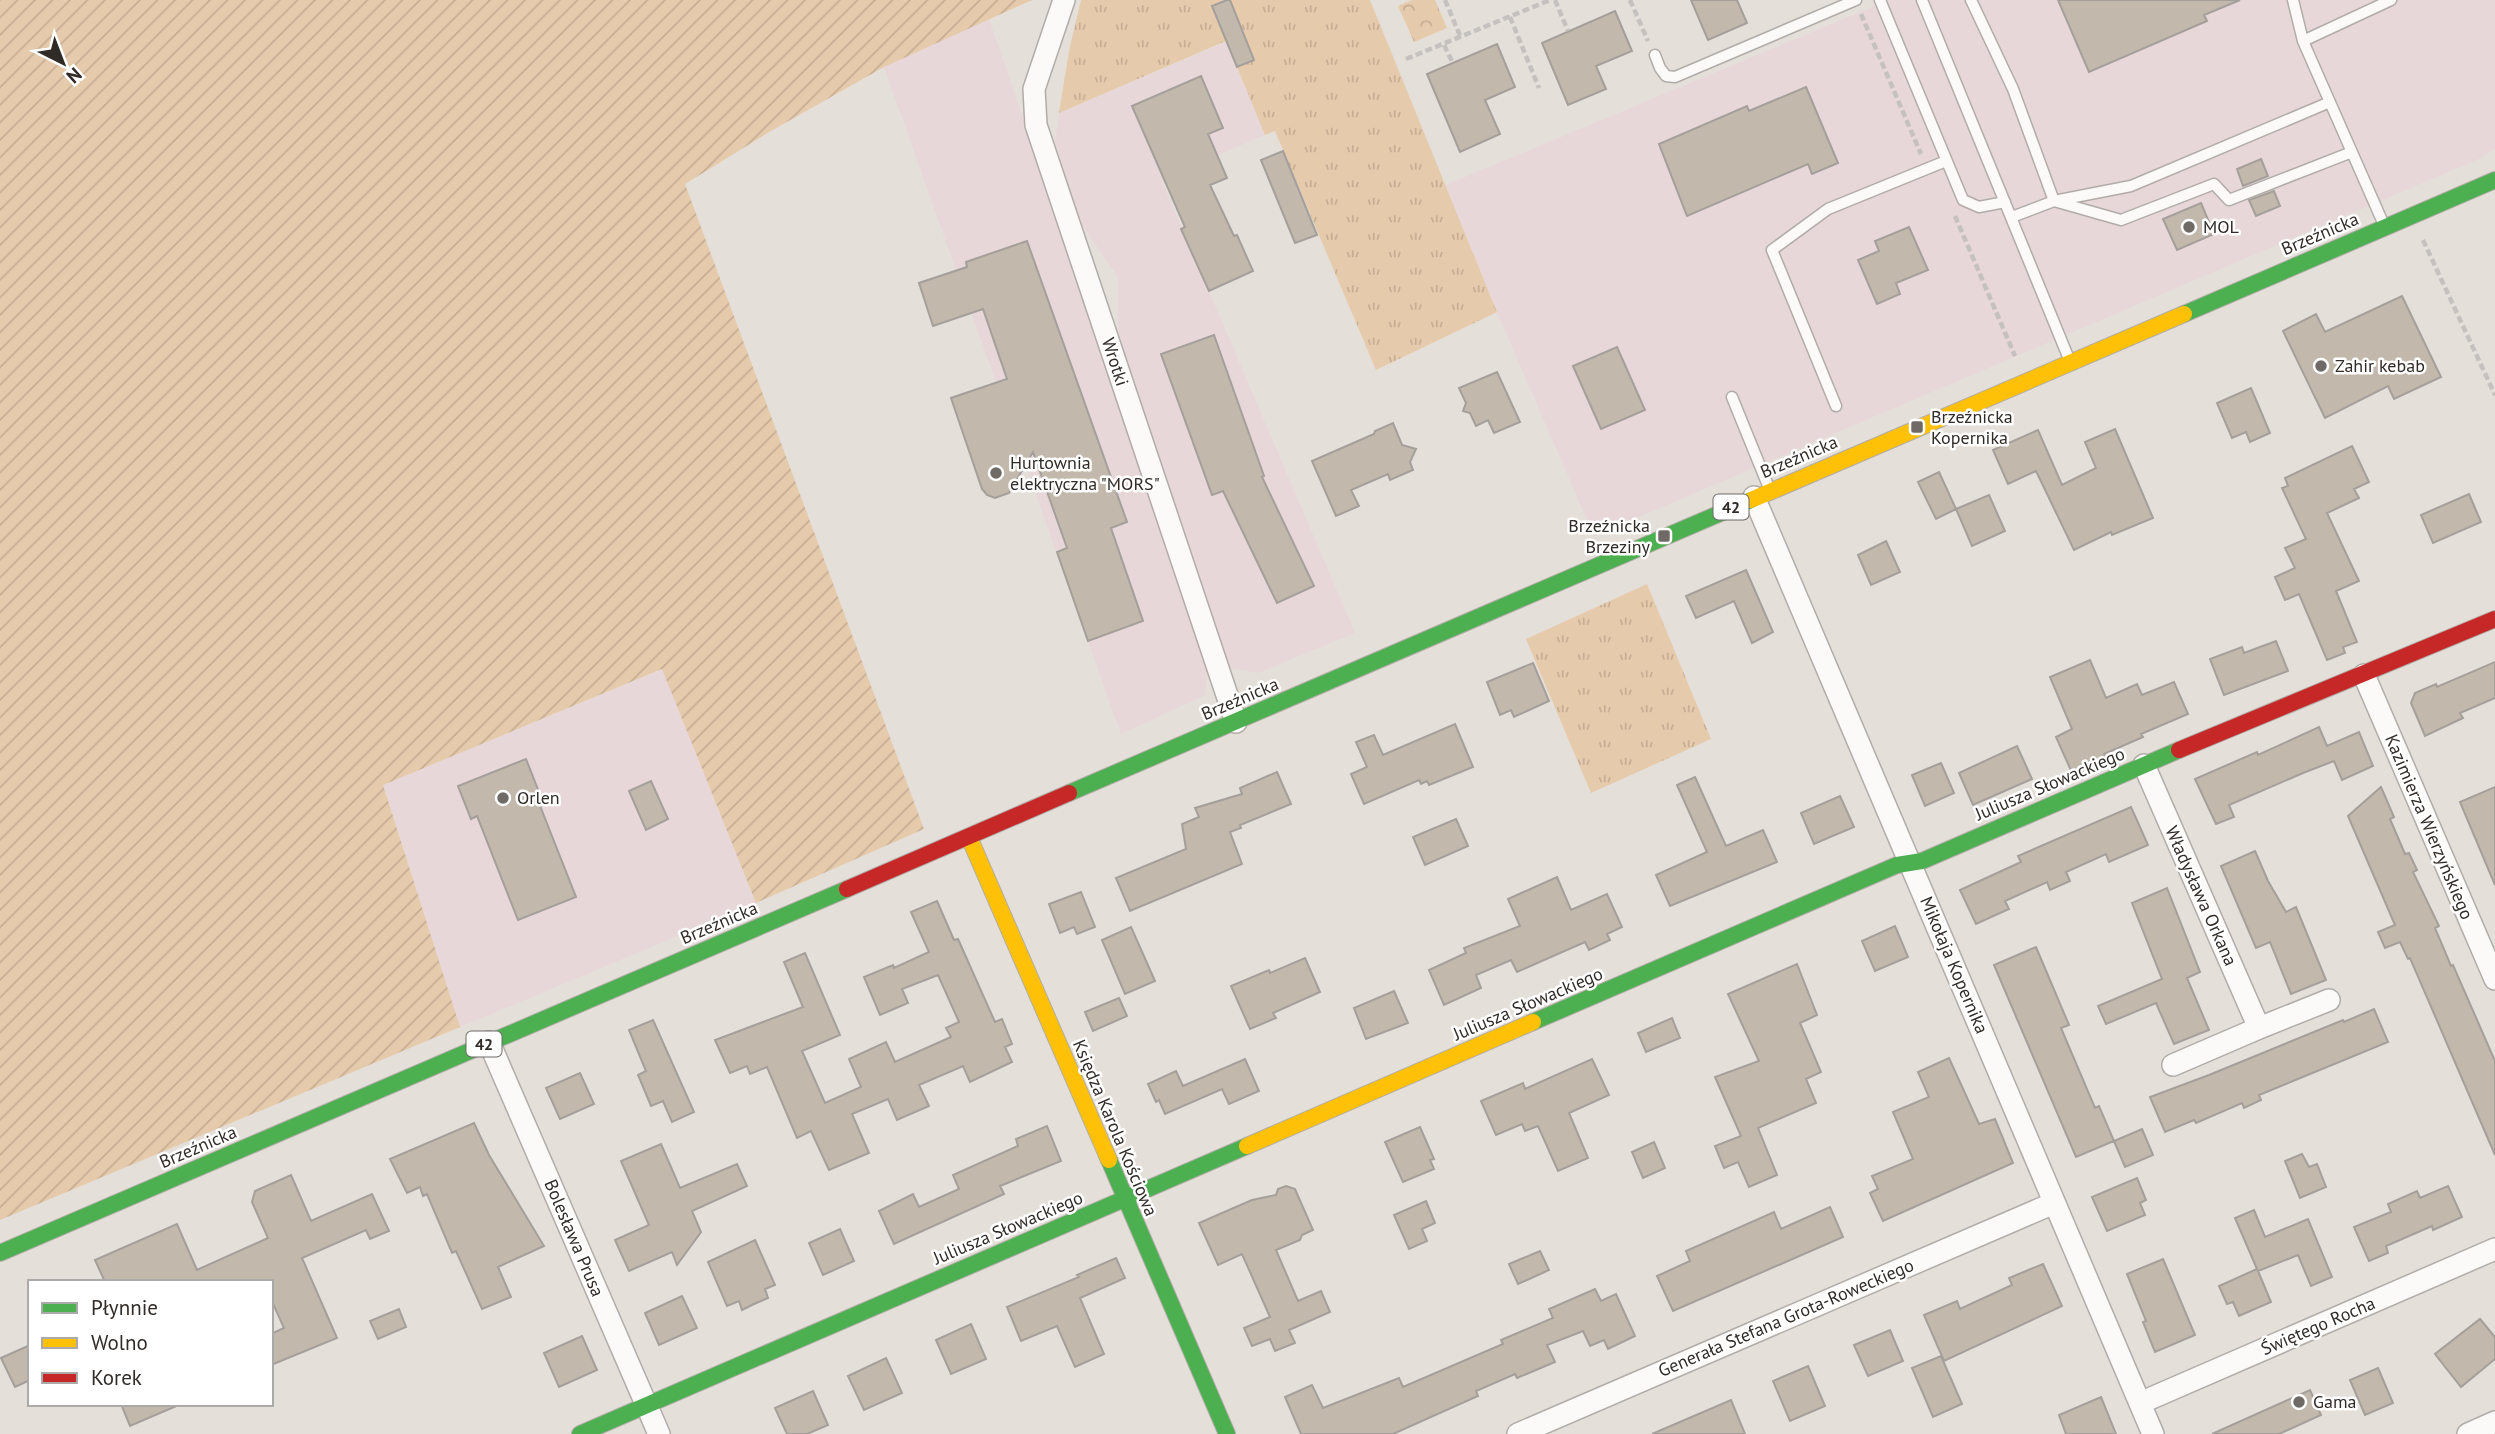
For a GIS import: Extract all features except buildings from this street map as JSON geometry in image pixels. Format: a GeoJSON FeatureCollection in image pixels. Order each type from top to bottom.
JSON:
{"type":"FeatureCollection","features":[{"type":"Feature","properties":{"kind":"street","name":"Wrotki"},"geometry":{"type":"LineString","coordinates":[[1064,0],[1034,89],[1036,125],[1236,722]]}},
{"type":"Feature","properties":{"kind":"street","name":"Brzeźnicka"},"geometry":{"type":"LineString","coordinates":[[0,1253],[2495,180]]}},
{"type":"Feature","properties":{"kind":"street","name":"Mikołaja Kopernika"},"geometry":{"type":"LineString","coordinates":[[1762,494],[1911,862],[2153,1434]]}},
{"type":"Feature","properties":{"kind":"street","name":"Juliusza Słowackiego"},"geometry":{"type":"LineString","coordinates":[[580,1434],[1897,864],[1922,861],[2495,619]]}},
{"type":"Feature","properties":{"kind":"street","name":"Kazimierza Wierzyńskiego"},"geometry":{"type":"LineString","coordinates":[[2364,675],[2495,979]]}},
{"type":"Feature","properties":{"kind":"street","name":"Władysława Orkana"},"geometry":{"type":"LineString","coordinates":[[2144,765],[2259,1028]]}},
{"type":"Feature","properties":{"kind":"street","name":"Księdza Karola Kościowa"},"geometry":{"type":"LineString","coordinates":[[969,837],[1227,1434]]}},
{"type":"Feature","properties":{"kind":"street"},"geometry":{"type":"LineString","coordinates":[[2173,1065],[2329,1000]]}},
{"type":"Feature","properties":{"kind":"street","name":"Bolesława Prusa"},"geometry":{"type":"LineString","coordinates":[[489,1042],[659,1434]]}},
{"type":"Feature","properties":{"kind":"street","name":"Generała Stefana Grota-Roweckiego"},"geometry":{"type":"LineString","coordinates":[[1518,1434],[2054,1203]]}},
{"type":"Feature","properties":{"kind":"street","name":"Świętego Rocha"},"geometry":{"type":"LineString","coordinates":[[2140,1403],[2495,1249]]}},
{"type":"Feature","properties":{"kind":"street"},"geometry":{"type":"LineString","coordinates":[[2468,1434],[2495,1422]]}},
{"type":"Feature","properties":{"kind":"lane"},"geometry":{"type":"LineString","coordinates":[[1655,55],[1666,76],[1675,77],[1856,0]]}},
{"type":"Feature","properties":{"kind":"lane"},"geometry":{"type":"LineString","coordinates":[[1880,0],[1961,197],[1966,203],[1979,207],[2005,202]]}},
{"type":"Feature","properties":{"kind":"lane"},"geometry":{"type":"LineString","coordinates":[[1922,0],[2070,362]]}},
{"type":"Feature","properties":{"kind":"lane"},"geometry":{"type":"LineString","coordinates":[[1971,0],[2013,89],[2054,201]]}},
{"type":"Feature","properties":{"kind":"lane"},"geometry":{"type":"LineString","coordinates":[[2293,0],[2303,41],[2385,228]]}},
{"type":"Feature","properties":{"kind":"lane"},"geometry":{"type":"LineString","coordinates":[[2303,41],[2391,0]]}},
{"type":"Feature","properties":{"kind":"lane"},"geometry":{"type":"LineString","coordinates":[[2012,217],[2054,201],[2131,186],[2330,102]]}},
{"type":"Feature","properties":{"kind":"lane"},"geometry":{"type":"LineString","coordinates":[[2054,201],[2121,220],[2214,184],[2229,200],[2352,152]]}},
{"type":"Feature","properties":{"kind":"lane"},"geometry":{"type":"LineString","coordinates":[[1836,406],[1772,250],[1828,209],[1947,162]]}},
{"type":"Feature","properties":{"kind":"lane"},"geometry":{"type":"LineString","coordinates":[[1732,397],[1762,494]]}},
{"type":"Feature","properties":{"kind":"path"},"geometry":{"type":"LineString","coordinates":[[1445,0],[1461,37]]}},
{"type":"Feature","properties":{"kind":"path"},"geometry":{"type":"LineString","coordinates":[[1406,59],[1550,0]]}},
{"type":"Feature","properties":{"kind":"path"},"geometry":{"type":"LineString","coordinates":[[1555,0],[1568,31]]}},
{"type":"Feature","properties":{"kind":"path"},"geometry":{"type":"LineString","coordinates":[[1630,0],[1655,55]]}},
{"type":"Feature","properties":{"kind":"path"},"geometry":{"type":"LineString","coordinates":[[1510,17],[1539,88]]}},
{"type":"Feature","properties":{"kind":"path"},"geometry":{"type":"LineString","coordinates":[[1444,45],[1452,63]]}},
{"type":"Feature","properties":{"kind":"path"},"geometry":{"type":"LineString","coordinates":[[2412,216],[2495,394]]}},
{"type":"Feature","properties":{"kind":"shaded area"},"geometry":{"type":"Polygon","coordinates":[[[1230,0],[1254,60],[1237,67],[1265,135],[1161,179],[1355,633],[1258,673],[1225,667],[1118,341],[1118,277],[1080,222],[1055,141],[1059,113],[1226,42],[1212,6],[1230,0]]]}},
{"type":"Feature","properties":{"kind":"shaded area"},"geometry":{"type":"Polygon","coordinates":[[[1889,0],[2495,0],[2495,149],[2481,158],[1594,536],[1497,312],[1446,185],[1889,0]]]}},
{"type":"Feature","properties":{"kind":"shaded area"},"geometry":{"type":"Polygon","coordinates":[[[989,19],[1208,660],[1205,695],[1121,734],[884,67],[989,19]]]}},
{"type":"Feature","properties":{"kind":"shaded area"},"geometry":{"type":"Polygon","coordinates":[[[663,669],[756,903],[460,1027],[383,785],[663,669]]]}},
{"type":"Feature","properties":{"kind":"green space"},"geometry":{"type":"Polygon","coordinates":[[[0,0],[1032,0],[884,67],[771,131],[685,184],[924,829],[756,903],[662,669],[383,785],[460,1027],[0,1220],[0,0]]]}},
{"type":"Feature","properties":{"kind":"green space"},"geometry":{"type":"Polygon","coordinates":[[[1081,0],[1227,0],[1212,7],[1226,41],[1059,113],[1081,0]]]}},
{"type":"Feature","properties":{"kind":"green space"},"geometry":{"type":"Polygon","coordinates":[[[1230,0],[1370,0],[1497,312],[1376,370],[1275,131],[1265,135],[1237,67],[1254,59],[1230,0]]]}},
{"type":"Feature","properties":{"kind":"green space"},"geometry":{"type":"Polygon","coordinates":[[[1412,0],[1435,0],[1447,28],[1414,42],[1398,6],[1412,0]]]}},
{"type":"Feature","properties":{"kind":"green space"},"geometry":{"type":"Polygon","coordinates":[[[1647,584],[1711,739],[1591,793],[1526,639],[1647,584]]]}},
{"type":"Feature","properties":{"kind":"traffic: fast"},"geometry":{"type":"LineString","coordinates":[[2184,314],[2495,180]]}},
{"type":"Feature","properties":{"kind":"traffic: fast"},"geometry":{"type":"LineString","coordinates":[[1069,793],[1751,500]]}},
{"type":"Feature","properties":{"kind":"traffic: fast"},"geometry":{"type":"LineString","coordinates":[[1533,1022],[1897,865],[1922,861],[2179,750]]}},
{"type":"Feature","properties":{"kind":"traffic: fast"},"geometry":{"type":"LineString","coordinates":[[0,1253],[847,889]]}},
{"type":"Feature","properties":{"kind":"traffic: fast"},"geometry":{"type":"LineString","coordinates":[[580,1434],[1247,1146]]}},
{"type":"Feature","properties":{"kind":"traffic: fast"},"geometry":{"type":"LineString","coordinates":[[1109,1160],[1227,1434]]}},
{"type":"Feature","properties":{"kind":"traffic: slow"},"geometry":{"type":"LineString","coordinates":[[1751,500],[2184,314]]}},
{"type":"Feature","properties":{"kind":"traffic: slow"},"geometry":{"type":"LineString","coordinates":[[969,837],[1109,1160]]}},
{"type":"Feature","properties":{"kind":"traffic: slow"},"geometry":{"type":"LineString","coordinates":[[1247,1146],[1533,1022]]}},
{"type":"Feature","properties":{"kind":"traffic: jam"},"geometry":{"type":"LineString","coordinates":[[2179,750],[2495,619]]}},
{"type":"Feature","properties":{"kind":"traffic: jam"},"geometry":{"type":"LineString","coordinates":[[847,889],[1069,793]]}},
{"type":"Feature","properties":{"kind":"place","name":"MOL"},"geometry":{"type":"Point","coordinates":[2189,227]}},
{"type":"Feature","properties":{"kind":"place","name":"Zahir kebab"},"geometry":{"type":"Point","coordinates":[2321,366]}},
{"type":"Feature","properties":{"kind":"place","name":"Brzeźnicka Kopernika"},"geometry":{"type":"Point","coordinates":[1917,427]}},
{"type":"Feature","properties":{"kind":"place","name":"Hurtownia elektryczna \"MORS\""},"geometry":{"type":"Point","coordinates":[996,473]}},
{"type":"Feature","properties":{"kind":"place","name":"Brzeźnicka Brzeziny"},"geometry":{"type":"Point","coordinates":[1664,536]}},
{"type":"Feature","properties":{"kind":"place","name":"Orlen"},"geometry":{"type":"Point","coordinates":[503,798]}},
{"type":"Feature","properties":{"kind":"place","name":"Gama"},"geometry":{"type":"Point","coordinates":[2299,1402]}}]}
